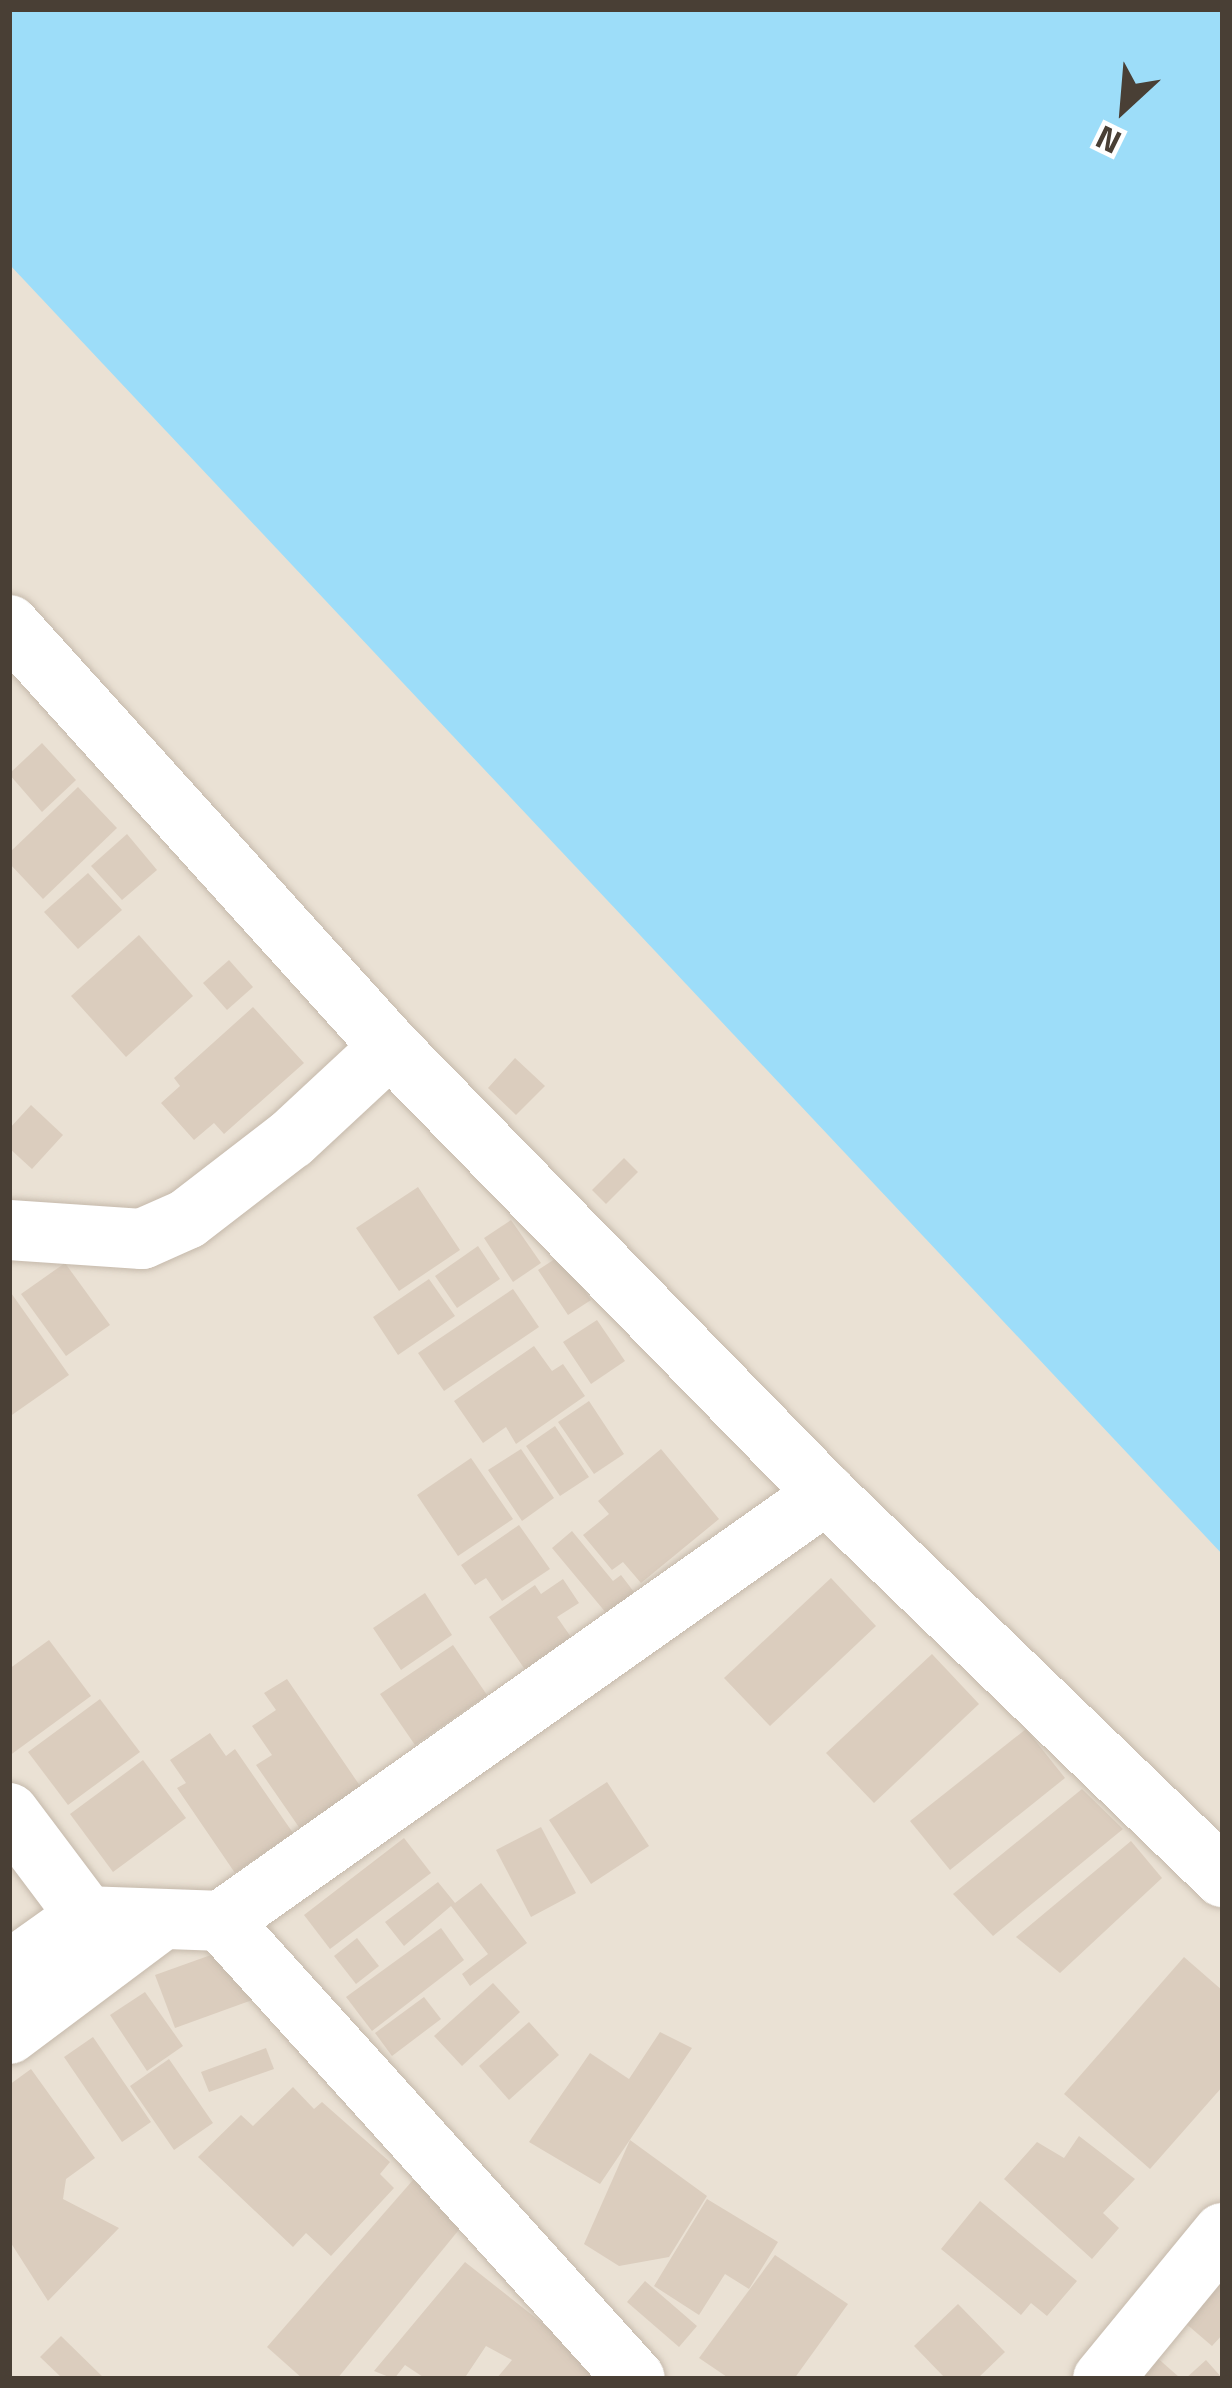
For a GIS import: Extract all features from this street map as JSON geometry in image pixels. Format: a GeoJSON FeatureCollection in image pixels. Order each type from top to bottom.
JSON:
{"type":"FeatureCollection","features":[{"type":"Feature","properties":{"kind":"street"},"geometry":{"type":"LineString","coordinates":[[9,625],[390,1047],[826,1494],[1223,1877]]}},
{"type":"Feature","properties":{"kind":"street"},"geometry":{"type":"LineString","coordinates":[[9,1230],[142,1239],[187,1220],[291,1139],[390,1047]]}},
{"type":"Feature","properties":{"kind":"street"},"geometry":{"type":"LineString","coordinates":[[9,1971],[120,1930],[221,1921],[826,1494]]}},
{"type":"Feature","properties":{"kind":"street"},"geometry":{"type":"LineString","coordinates":[[9,1813],[120,1930]]}},
{"type":"Feature","properties":{"kind":"street"},"geometry":{"type":"LineString","coordinates":[[221,1921],[635,2379]]}},
{"type":"Feature","properties":{"kind":"street"},"geometry":{"type":"LineString","coordinates":[[9,2034],[120,1930]]}},
{"type":"Feature","properties":{"kind":"street"},"geometry":{"type":"LineString","coordinates":[[1103,2379],[1223,2233]]}},
{"type":"Feature","properties":{"kind":"shaded area"},"geometry":{"type":"Polygon","coordinates":[[[9,204],[1223,1519],[1223,2379],[9,2379],[9,204]]]}},
{"type":"Feature","properties":{"kind":"water"},"geometry":{"type":"Polygon","coordinates":[[[9,9],[1223,9],[1223,1555],[9,264],[9,9]]]}},
{"type":"Feature","properties":{"kind":"building"},"geometry":{"type":"Polygon","coordinates":[[[42,743],[76,780],[42,812],[9,774],[42,743]]]}},
{"type":"Feature","properties":{"kind":"building"},"geometry":{"type":"Polygon","coordinates":[[[78,787],[117,828],[43,899],[9,863],[9,853],[78,787]]]}},
{"type":"Feature","properties":{"kind":"building"},"geometry":{"type":"Polygon","coordinates":[[[127,834],[157,870],[122,900],[91,866],[127,834]]]}},
{"type":"Feature","properties":{"kind":"building"},"geometry":{"type":"Polygon","coordinates":[[[88,873],[122,910],[78,949],[44,912],[88,873]]]}},
{"type":"Feature","properties":{"kind":"building"},"geometry":{"type":"Polygon","coordinates":[[[139,935],[193,996],[126,1057],[71,996],[139,935]]]}},
{"type":"Feature","properties":{"kind":"building"},"geometry":{"type":"Polygon","coordinates":[[[229,960],[253,987],[227,1010],[203,983],[229,960]]]}},
{"type":"Feature","properties":{"kind":"building"},"geometry":{"type":"Polygon","coordinates":[[[253,1007],[304,1063],[224,1134],[214,1123],[194,1140],[161,1103],[180,1086],[174,1078],[253,1007]]]}},
{"type":"Feature","properties":{"kind":"building"},"geometry":{"type":"Polygon","coordinates":[[[515,1058],[545,1086],[516,1115],[488,1088],[515,1058]]]}},
{"type":"Feature","properties":{"kind":"building"},"geometry":{"type":"Polygon","coordinates":[[[31,1105],[63,1135],[32,1169],[9,1148],[9,1129],[31,1105]]]}},
{"type":"Feature","properties":{"kind":"building"},"geometry":{"type":"Polygon","coordinates":[[[624,1158],[638,1172],[606,1204],[592,1190],[624,1158]]]}},
{"type":"Feature","properties":{"kind":"building"},"geometry":{"type":"Polygon","coordinates":[[[418,1187],[460,1250],[399,1291],[356,1228],[418,1187]]]}},
{"type":"Feature","properties":{"kind":"building"},"geometry":{"type":"Polygon","coordinates":[[[511,1220],[541,1263],[513,1282],[484,1238],[511,1220]]]}},
{"type":"Feature","properties":{"kind":"building"},"geometry":{"type":"Polygon","coordinates":[[[478,1246],[500,1279],[457,1308],[435,1276],[478,1246]]]}},
{"type":"Feature","properties":{"kind":"building"},"geometry":{"type":"Polygon","coordinates":[[[561,1255],[591,1300],[568,1315],[538,1270],[561,1255]]]}},
{"type":"Feature","properties":{"kind":"building"},"geometry":{"type":"Polygon","coordinates":[[[65,1263],[110,1325],[66,1356],[21,1294],[65,1263]]]}},
{"type":"Feature","properties":{"kind":"building"},"geometry":{"type":"Polygon","coordinates":[[[429,1279],[455,1316],[398,1355],[373,1317],[429,1279]]]}},
{"type":"Feature","properties":{"kind":"building"},"geometry":{"type":"Polygon","coordinates":[[[513,1289],[539,1327],[444,1391],[418,1353],[513,1289]]]}},
{"type":"Feature","properties":{"kind":"building"},"geometry":{"type":"Polygon","coordinates":[[[9,1290],[69,1375],[9,1417],[9,1290]]]}},
{"type":"Feature","properties":{"kind":"building"},"geometry":{"type":"Polygon","coordinates":[[[597,1320],[625,1361],[591,1384],[563,1342],[597,1320]]]}},
{"type":"Feature","properties":{"kind":"building"},"geometry":{"type":"Polygon","coordinates":[[[534,1346],[552,1371],[563,1364],[585,1396],[516,1444],[506,1427],[483,1443],[454,1401],[534,1346]]]}},
{"type":"Feature","properties":{"kind":"building"},"geometry":{"type":"Polygon","coordinates":[[[589,1401],[624,1454],[594,1474],[558,1422],[589,1401]]]}},
{"type":"Feature","properties":{"kind":"building"},"geometry":{"type":"Polygon","coordinates":[[[555,1426],[589,1477],[560,1496],[526,1446],[555,1426]]]}},
{"type":"Feature","properties":{"kind":"building"},"geometry":{"type":"Polygon","coordinates":[[[521,1449],[554,1498],[522,1521],[488,1470],[521,1449]]]}},
{"type":"Feature","properties":{"kind":"building"},"geometry":{"type":"Polygon","coordinates":[[[661,1449],[719,1519],[641,1583],[623,1562],[612,1570],[583,1535],[609,1514],[598,1501],[661,1449]]]}},
{"type":"Feature","properties":{"kind":"building"},"geometry":{"type":"Polygon","coordinates":[[[471,1458],[513,1519],[458,1556],[417,1495],[471,1458]]]}},
{"type":"Feature","properties":{"kind":"building"},"geometry":{"type":"Polygon","coordinates":[[[519,1525],[550,1569],[502,1601],[486,1578],[475,1585],[461,1565],[519,1525]]]}},
{"type":"Feature","properties":{"kind":"building"},"geometry":{"type":"Polygon","coordinates":[[[572,1531],[613,1581],[621,1575],[634,1592],[607,1614],[552,1548],[572,1531]]]}},
{"type":"Feature","properties":{"kind":"building"},"geometry":{"type":"Polygon","coordinates":[[[831,1578],[876,1626],[770,1726],[724,1678],[831,1578]]]}},
{"type":"Feature","properties":{"kind":"building"},"geometry":{"type":"Polygon","coordinates":[[[563,1579],[579,1603],[557,1617],[573,1640],[526,1671],[489,1617],[535,1585],[541,1594],[563,1579]]]}},
{"type":"Feature","properties":{"kind":"building"},"geometry":{"type":"Polygon","coordinates":[[[425,1593],[452,1635],[401,1670],[373,1628],[425,1593]]]}},
{"type":"Feature","properties":{"kind":"building"},"geometry":{"type":"Polygon","coordinates":[[[49,1640],[91,1696],[9,1756],[9,1669],[49,1640]]]}},
{"type":"Feature","properties":{"kind":"building"},"geometry":{"type":"Polygon","coordinates":[[[453,1645],[487,1695],[415,1745],[380,1694],[453,1645]]]}},
{"type":"Feature","properties":{"kind":"building"},"geometry":{"type":"Polygon","coordinates":[[[932,1654],[979,1704],[874,1803],[826,1753],[932,1654]]]}},
{"type":"Feature","properties":{"kind":"building"},"geometry":{"type":"Polygon","coordinates":[[[287,1679],[369,1799],[303,1833],[256,1765],[272,1755],[252,1726],[276,1710],[264,1693],[287,1679]]]}},
{"type":"Feature","properties":{"kind":"building"},"geometry":{"type":"Polygon","coordinates":[[[100,1699],[140,1752],[68,1805],[28,1752],[100,1699]]]}},
{"type":"Feature","properties":{"kind":"building"},"geometry":{"type":"Polygon","coordinates":[[[1026,1729],[1065,1778],[950,1870],[910,1821],[1026,1729]]]}},
{"type":"Feature","properties":{"kind":"building"},"geometry":{"type":"Polygon","coordinates":[[[210,1733],[226,1756],[235,1749],[293,1833],[235,1873],[177,1788],[186,1783],[170,1760],[210,1733]]]}},
{"type":"Feature","properties":{"kind":"building"},"geometry":{"type":"Polygon","coordinates":[[[143,1760],[186,1818],[113,1872],[70,1814],[143,1760]]]}},
{"type":"Feature","properties":{"kind":"building"},"geometry":{"type":"Polygon","coordinates":[[[607,1782],[649,1846],[591,1884],[549,1820],[607,1782]]]}},
{"type":"Feature","properties":{"kind":"building"},"geometry":{"type":"Polygon","coordinates":[[[1082,1789],[1123,1829],[993,1936],[953,1894],[1082,1789]]]}},
{"type":"Feature","properties":{"kind":"building"},"geometry":{"type":"Polygon","coordinates":[[[541,1827],[576,1893],[531,1917],[496,1850],[541,1827]]]}},
{"type":"Feature","properties":{"kind":"building"},"geometry":{"type":"Polygon","coordinates":[[[404,1838],[431,1873],[330,1949],[304,1915],[404,1838]]]}},
{"type":"Feature","properties":{"kind":"building"},"geometry":{"type":"Polygon","coordinates":[[[1131,1841],[1162,1878],[1060,1973],[1016,1937],[1131,1841]]]}},
{"type":"Feature","properties":{"kind":"building"},"geometry":{"type":"Polygon","coordinates":[[[438,1882],[455,1903],[481,1883],[527,1943],[470,1986],[462,1974],[488,1954],[451,1906],[404,1946],[385,1922],[438,1882]]]}},
{"type":"Feature","properties":{"kind":"building"},"geometry":{"type":"Polygon","coordinates":[[[441,1928],[464,1960],[372,2031],[346,1997],[441,1928]]]}},
{"type":"Feature","properties":{"kind":"building"},"geometry":{"type":"Polygon","coordinates":[[[357,1938],[379,1966],[356,1984],[334,1956],[357,1938]]]}},
{"type":"Feature","properties":{"kind":"building"},"geometry":{"type":"Polygon","coordinates":[[[236,1946],[255,1999],[175,2028],[155,1975],[236,1946]]]}},
{"type":"Feature","properties":{"kind":"building"},"geometry":{"type":"Polygon","coordinates":[[[1184,1957],[1223,1991],[1223,2086],[1150,2169],[1064,2094],[1184,1957]]]}},
{"type":"Feature","properties":{"kind":"building"},"geometry":{"type":"Polygon","coordinates":[[[493,1983],[520,2012],[462,2066],[434,2036],[493,1983]]]}},
{"type":"Feature","properties":{"kind":"building"},"geometry":{"type":"Polygon","coordinates":[[[145,1992],[183,2046],[147,2071],[110,2015],[145,1992]]]}},
{"type":"Feature","properties":{"kind":"building"},"geometry":{"type":"Polygon","coordinates":[[[424,1997],[441,2019],[392,2056],[375,2033],[424,1997]]]}},
{"type":"Feature","properties":{"kind":"building"},"geometry":{"type":"Polygon","coordinates":[[[529,2022],[559,2055],[509,2100],[479,2066],[529,2022]]]}},
{"type":"Feature","properties":{"kind":"building"},"geometry":{"type":"Polygon","coordinates":[[[660,2032],[692,2048],[600,2184],[529,2142],[590,2053],[629,2079],[660,2032]]]}},
{"type":"Feature","properties":{"kind":"building"},"geometry":{"type":"Polygon","coordinates":[[[93,2037],[151,2122],[122,2142],[64,2057],[93,2037]]]}},
{"type":"Feature","properties":{"kind":"building"},"geometry":{"type":"Polygon","coordinates":[[[266,2048],[274,2069],[209,2092],[201,2072],[266,2048]]]}},
{"type":"Feature","properties":{"kind":"building"},"geometry":{"type":"Polygon","coordinates":[[[169,2059],[213,2123],[174,2150],[130,2086],[169,2059]]]}},
{"type":"Feature","properties":{"kind":"building"},"geometry":{"type":"Polygon","coordinates":[[[31,2069],[95,2158],[66,2179],[63,2199],[119,2228],[48,2301],[9,2240],[9,2085],[31,2069]]]}},
{"type":"Feature","properties":{"kind":"building"},"geometry":{"type":"Polygon","coordinates":[[[293,2087],[314,2109],[322,2102],[390,2162],[380,2174],[394,2188],[331,2256],[306,2233],[293,2247],[198,2157],[241,2115],[253,2126],[293,2087]]]}},
{"type":"Feature","properties":{"kind":"building"},"geometry":{"type":"Polygon","coordinates":[[[1079,2136],[1135,2179],[1103,2213],[1119,2228],[1092,2259],[1004,2179],[1037,2142],[1064,2158],[1079,2136]]]}},
{"type":"Feature","properties":{"kind":"building"},"geometry":{"type":"Polygon","coordinates":[[[630,2140],[707,2196],[669,2257],[619,2266],[584,2244],[630,2140]]]}},
{"type":"Feature","properties":{"kind":"building"},"geometry":{"type":"Polygon","coordinates":[[[420,2172],[471,2215],[337,2379],[303,2379],[267,2347],[420,2172]]]}},
{"type":"Feature","properties":{"kind":"building"},"geometry":{"type":"Polygon","coordinates":[[[707,2199],[778,2242],[749,2289],[725,2274],[699,2315],[654,2286],[707,2199]]]}},
{"type":"Feature","properties":{"kind":"building"},"geometry":{"type":"Polygon","coordinates":[[[980,2201],[1077,2281],[1047,2316],[1031,2303],[1021,2315],[941,2249],[980,2201]]]}},
{"type":"Feature","properties":{"kind":"building"},"geometry":{"type":"Polygon","coordinates":[[[775,2255],[848,2304],[794,2379],[730,2379],[699,2358],[775,2255]]]}},
{"type":"Feature","properties":{"kind":"building"},"geometry":{"type":"Polygon","coordinates":[[[465,2262],[613,2379],[496,2379],[512,2360],[486,2346],[464,2379],[426,2379],[405,2365],[394,2379],[374,2371],[465,2262]]]}},
{"type":"Feature","properties":{"kind":"building"},"geometry":{"type":"Polygon","coordinates":[[[1205,2269],[1223,2284],[1223,2334],[1212,2346],[1170,2310],[1205,2269]]]}},
{"type":"Feature","properties":{"kind":"building"},"geometry":{"type":"Polygon","coordinates":[[[645,2281],[697,2326],[679,2347],[627,2302],[645,2281]]]}},
{"type":"Feature","properties":{"kind":"building"},"geometry":{"type":"Polygon","coordinates":[[[958,2304],[1005,2352],[977,2379],[946,2379],[914,2346],[958,2304]]]}},
{"type":"Feature","properties":{"kind":"building"},"geometry":{"type":"Polygon","coordinates":[[[61,2336],[105,2379],[63,2379],[40,2357],[61,2336]]]}},
{"type":"Feature","properties":{"kind":"building"},"geometry":{"type":"Polygon","coordinates":[[[1146,2348],[1179,2377],[1121,2379],[1146,2348]]]}},
{"type":"Feature","properties":{"kind":"building"},"geometry":{"type":"Polygon","coordinates":[[[1206,2360],[1223,2379],[1185,2379],[1206,2360]]]}}]}
